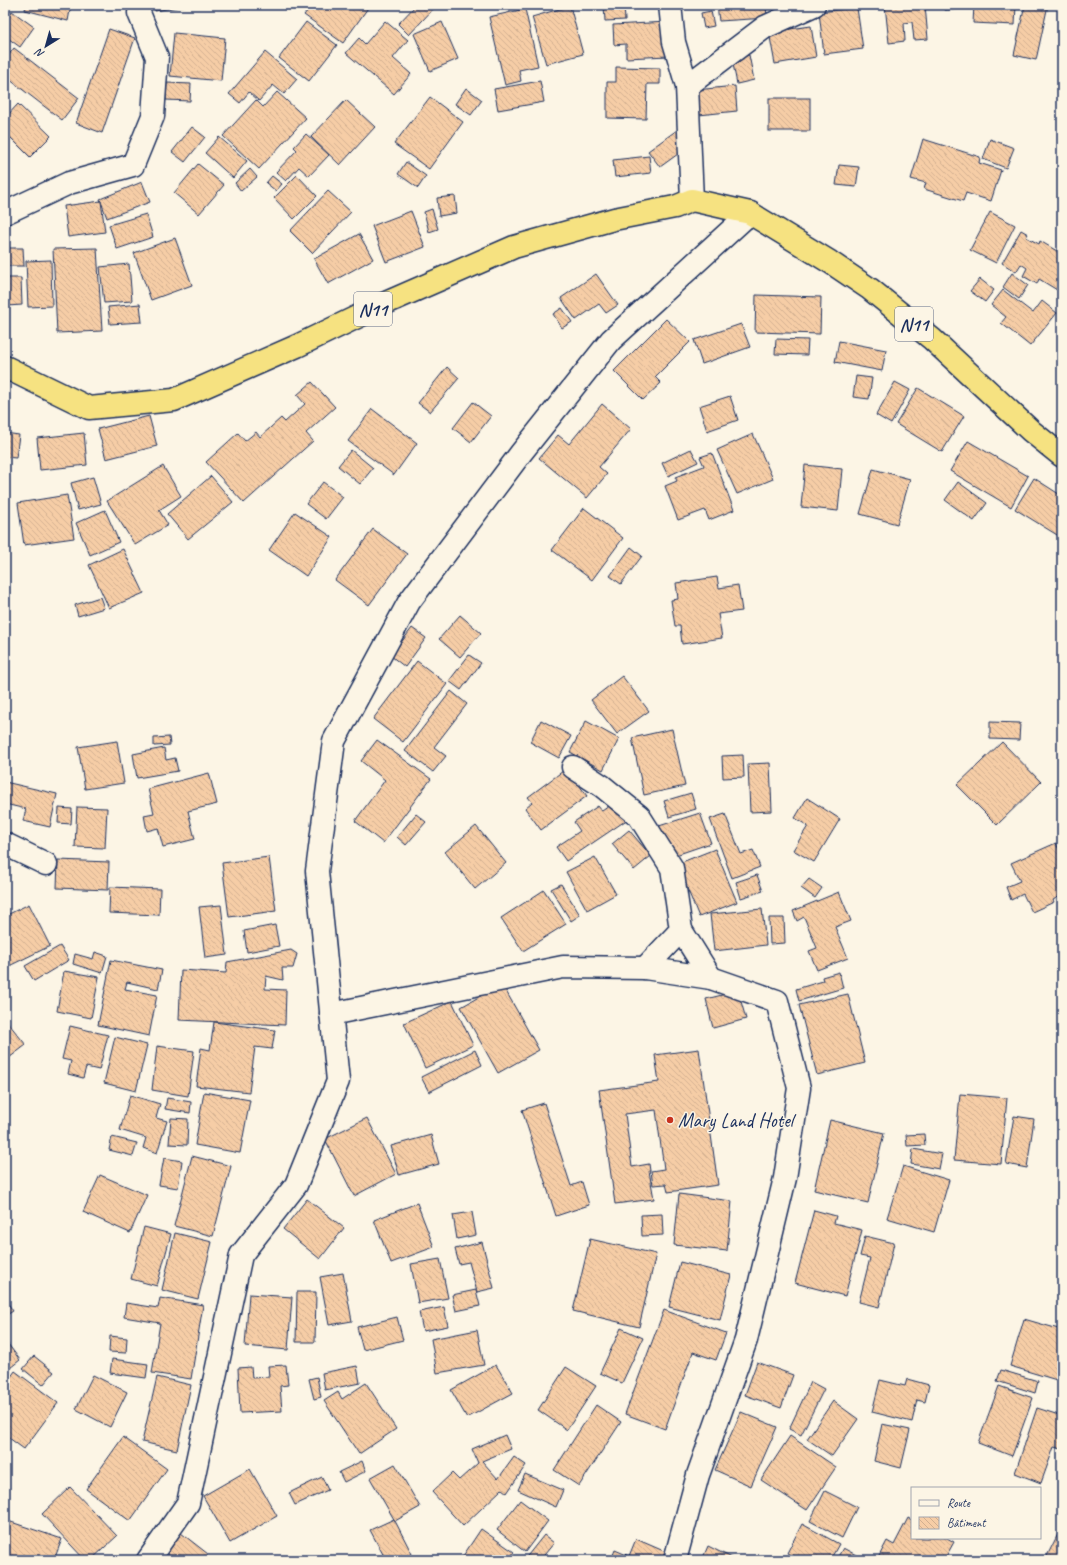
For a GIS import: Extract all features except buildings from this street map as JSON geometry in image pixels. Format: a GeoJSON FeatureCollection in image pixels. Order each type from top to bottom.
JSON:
{"type":"FeatureCollection","features":[{"type":"Feature","properties":{"kind":"highway","name":"N11"},"geometry":{"type":"LineString","coordinates":[[5,367],[89,408],[174,400],[297,346],[388,302],[514,247],[614,219],[675,207],[692,200],[750,212],[870,289],[932,339],[1031,431],[1062,456]]}},
{"type":"Feature","properties":{"kind":"street"},"geometry":{"type":"LineString","coordinates":[[5,213],[69,183],[133,165],[153,116],[157,57],[139,13],[140,5]]}},
{"type":"Feature","properties":{"kind":"street"},"geometry":{"type":"LineString","coordinates":[[670,5],[674,42],[687,86],[692,200]]}},
{"type":"Feature","properties":{"kind":"street"},"geometry":{"type":"LineString","coordinates":[[687,86],[765,27],[814,5]]}},
{"type":"Feature","properties":{"kind":"street"},"geometry":{"type":"LineString","coordinates":[[148,1560],[188,1502],[241,1255],[296,1186],[338,1080],[317,871],[334,741],[409,602],[526,448],[611,340],[750,212]]}},
{"type":"Feature","properties":{"kind":"street"},"geometry":{"type":"LineString","coordinates":[[572,767],[602,786],[639,816],[672,868],[681,930],[711,978]]}},
{"type":"Feature","properties":{"kind":"street"},"geometry":{"type":"LineString","coordinates":[[5,844],[46,864]]}},
{"type":"Feature","properties":{"kind":"street"},"geometry":{"type":"LineString","coordinates":[[645,968],[681,930]]}},
{"type":"Feature","properties":{"kind":"street"},"geometry":{"type":"LineString","coordinates":[[331,1014],[563,967],[645,968],[711,978],[778,1001],[799,1088],[785,1178],[746,1340],[698,1475],[675,1560]]}},
{"type":"Feature","properties":{"kind":"place","name":"Mary Land Hotel"},"geometry":{"type":"Point","coordinates":[670,1120]}}]}
